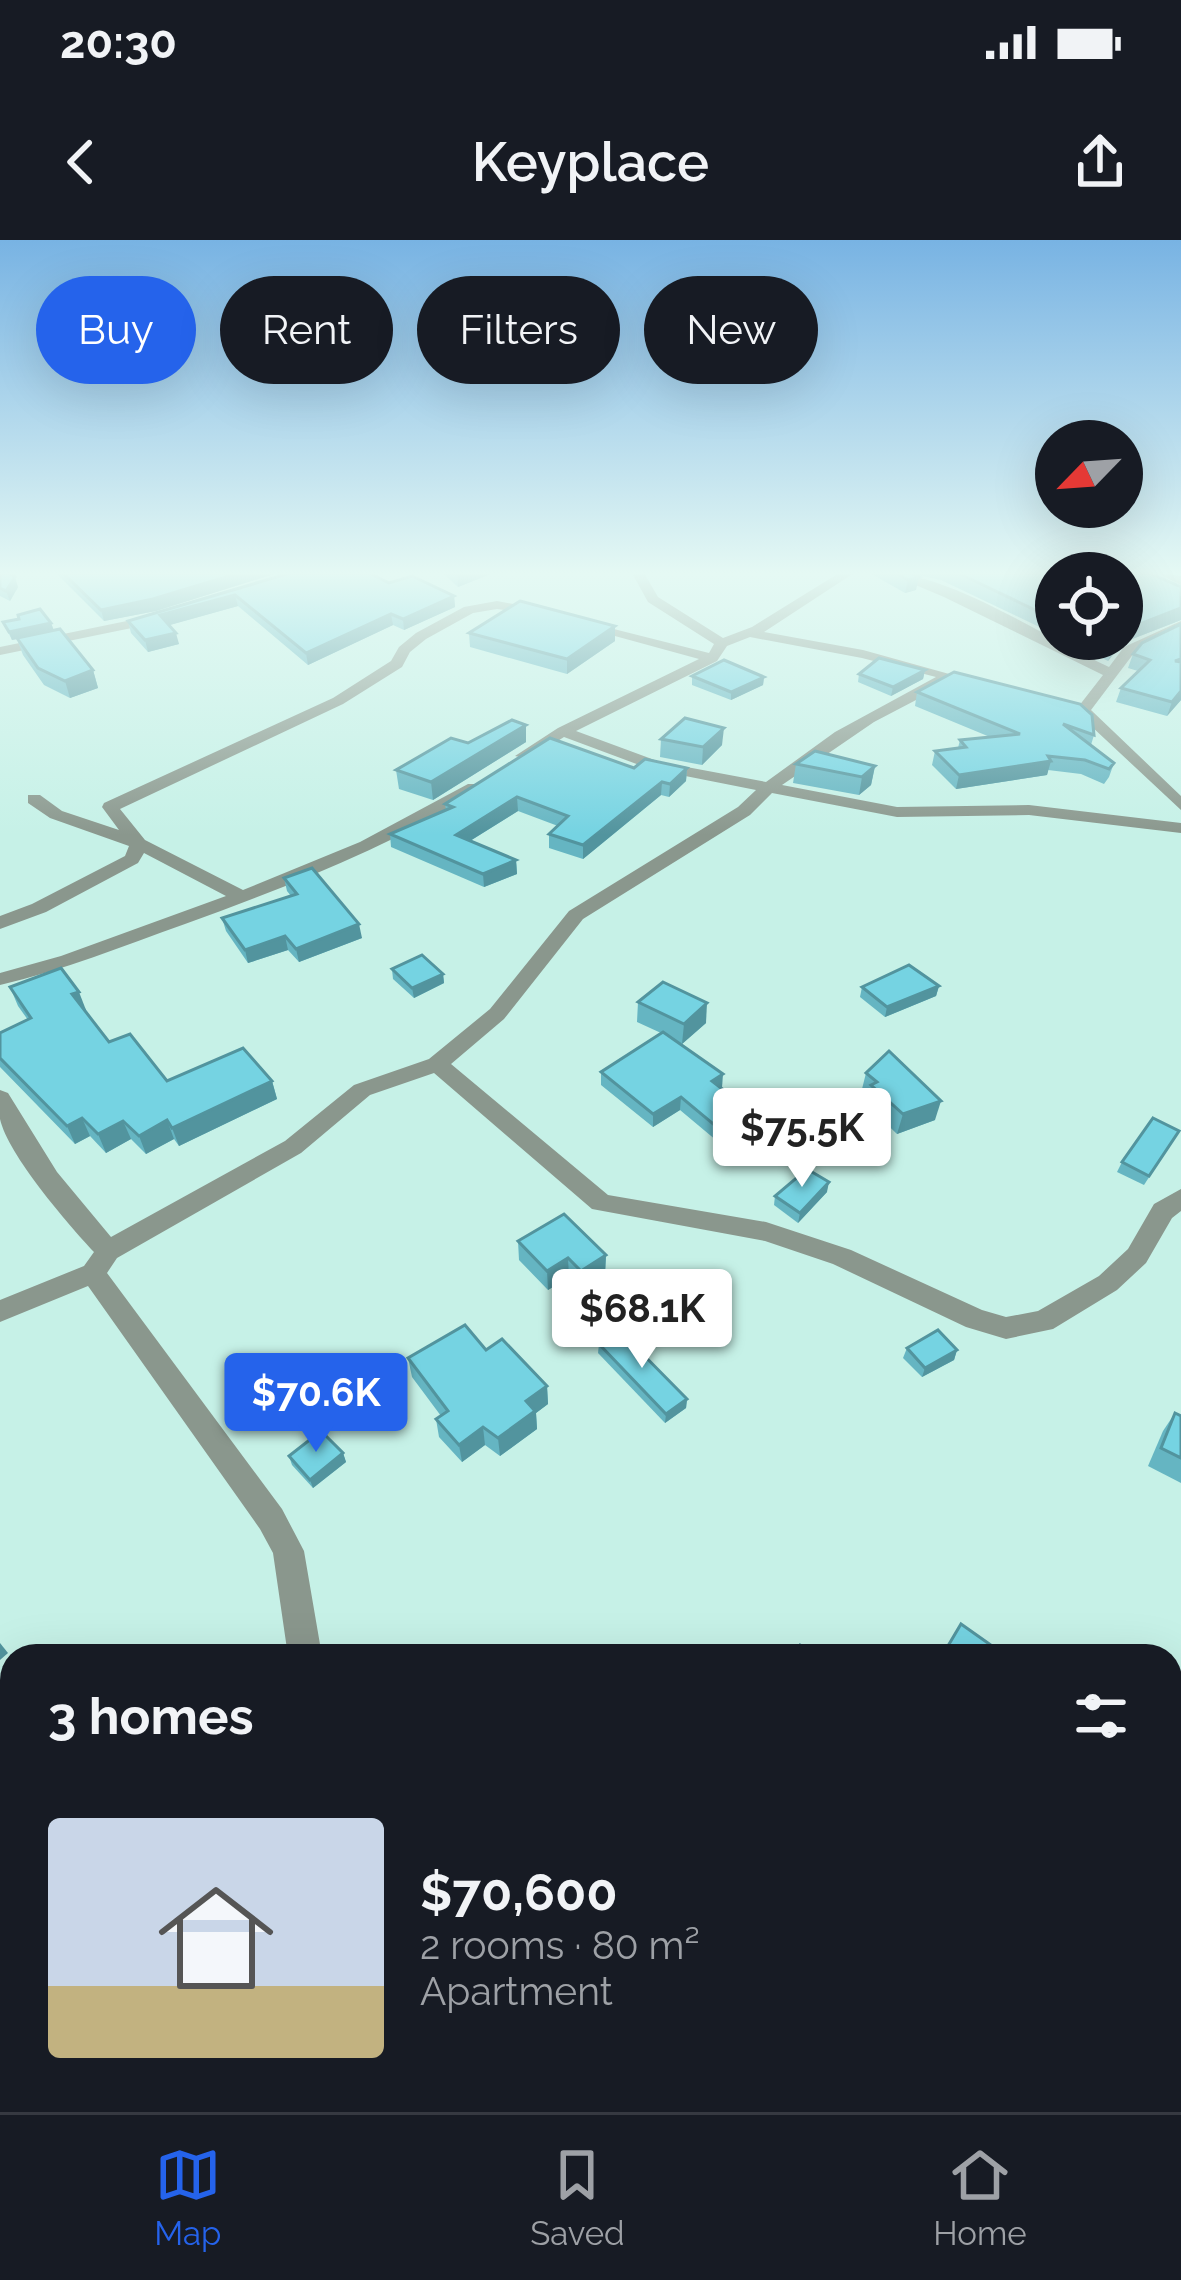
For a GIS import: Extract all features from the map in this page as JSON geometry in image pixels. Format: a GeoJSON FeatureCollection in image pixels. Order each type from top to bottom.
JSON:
{"type":"FeatureCollection","features":[{"type":"Feature","properties":{"kind":"street"},"geometry":{"type":"LineString","coordinates":[[139,844],[122,818],[110,810],[115,802],[338,700],[399,660]]}},
{"type":"Feature","properties":{"kind":"street"},"geometry":{"type":"LineString","coordinates":[[507,766],[563,731],[699,660]]}},
{"type":"Feature","properties":{"kind":"street"},"geometry":{"type":"LineString","coordinates":[[887,660],[971,682]]}},
{"type":"Feature","properties":{"kind":"street"},"geometry":{"type":"LineString","coordinates":[[1081,660],[1109,672]]}},
{"type":"Feature","properties":{"kind":"street"},"geometry":{"type":"LineString","coordinates":[[1083,711],[1120,660]]}},
{"type":"Feature","properties":{"kind":"street"},"geometry":{"type":"LineString","coordinates":[[0,1311],[100,1262],[292,1147],[362,1090],[437,1064],[496,1014],[576,915],[744,811],[765,789],[888,706],[949,676]]}},
{"type":"Feature","properties":{"kind":"street"},"geometry":{"type":"LineString","coordinates":[[1061,705],[1083,711],[1181,805]]}},
{"type":"Feature","properties":{"kind":"street"},"geometry":{"type":"LineString","coordinates":[[563,731],[656,766],[897,812],[1029,810],[1181,828]]}},
{"type":"Feature","properties":{"kind":"street"},"geometry":{"type":"LineString","coordinates":[[0,979],[104,950],[243,898],[414,825],[489,778]]}},
{"type":"Feature","properties":{"kind":"street"},"geometry":{"type":"LineString","coordinates":[[34,799],[46,812],[111,830],[243,898]]}},
{"type":"Feature","properties":{"kind":"street"},"geometry":{"type":"LineString","coordinates":[[0,923],[131,860],[139,844]]}},
{"type":"Feature","properties":{"kind":"street"},"geometry":{"type":"LineString","coordinates":[[437,1064],[602,1203],[766,1232],[842,1257],[975,1319],[1006,1328],[1044,1322],[1108,1283],[1137,1256],[1163,1210],[1181,1198]]}},
{"type":"Feature","properties":{"kind":"street"},"geometry":{"type":"LineString","coordinates":[[0,1098],[40,1173],[271,1519],[288,1551],[303,1644]]}},
{"type":"Feature","properties":{"kind":"building"},"geometry":{"type":"Polygon","coordinates":[[[33,660],[85,660],[93,670],[65,681],[33,660]]]}},
{"type":"Feature","properties":{"kind":"building"},"geometry":{"type":"Polygon","coordinates":[[[725,660],[764,677],[731,692],[692,676],[725,660]]]}},
{"type":"Feature","properties":{"kind":"building"},"geometry":{"type":"Polygon","coordinates":[[[876,660],[925,670],[893,687],[859,674],[876,660]]]}},
{"type":"Feature","properties":{"kind":"building"},"geometry":{"type":"Polygon","coordinates":[[[1150,660],[1177,660],[1181,662],[1181,691],[1172,702],[1121,688],[1150,660]]]}},
{"type":"Feature","properties":{"kind":"building"},"geometry":{"type":"Polygon","coordinates":[[[954,672],[1080,704],[1092,715],[1094,735],[1063,724],[1114,763],[1109,769],[1085,760],[1048,756],[1051,761],[959,775],[935,751],[966,747],[960,740],[1020,734],[917,692],[954,672]]]}},
{"type":"Feature","properties":{"kind":"building"},"geometry":{"type":"Polygon","coordinates":[[[685,718],[724,728],[703,747],[661,739],[685,718]]]}},
{"type":"Feature","properties":{"kind":"building"},"geometry":{"type":"Polygon","coordinates":[[[512,720],[526,725],[431,782],[396,770],[451,738],[468,743],[512,720]]]}},
{"type":"Feature","properties":{"kind":"building"},"geometry":{"type":"Polygon","coordinates":[[[550,738],[634,768],[645,759],[687,768],[670,784],[662,782],[583,845],[549,834],[568,816],[517,797],[456,835],[516,860],[483,874],[390,834],[453,807],[445,804],[550,738]]]}},
{"type":"Feature","properties":{"kind":"building"},"geometry":{"type":"Polygon","coordinates":[[[815,751],[875,766],[862,777],[796,764],[815,751]]]}},
{"type":"Feature","properties":{"kind":"building"},"geometry":{"type":"Polygon","coordinates":[[[312,868],[359,924],[296,949],[285,936],[245,950],[222,918],[297,894],[284,878],[312,868]]]}},
{"type":"Feature","properties":{"kind":"building"},"geometry":{"type":"Polygon","coordinates":[[[422,955],[443,974],[412,988],[392,969],[422,955]]]}},
{"type":"Feature","properties":{"kind":"building"},"geometry":{"type":"Polygon","coordinates":[[[909,965],[939,986],[887,1007],[862,987],[909,965]]]}},
{"type":"Feature","properties":{"kind":"building"},"geometry":{"type":"Polygon","coordinates":[[[61,968],[79,992],[72,994],[109,1042],[130,1034],[167,1081],[243,1048],[272,1081],[172,1128],[167,1120],[139,1136],[123,1121],[98,1134],[82,1118],[67,1126],[0,1058],[0,1033],[31,1018],[10,987],[61,968]]]}},
{"type":"Feature","properties":{"kind":"building"},"geometry":{"type":"Polygon","coordinates":[[[663,982],[707,1003],[684,1024],[638,1002],[663,982]]]}},
{"type":"Feature","properties":{"kind":"building"},"geometry":{"type":"Polygon","coordinates":[[[663,1032],[723,1074],[712,1081],[761,1119],[730,1138],[681,1097],[653,1114],[601,1072],[663,1032]]]}},
{"type":"Feature","properties":{"kind":"building"},"geometry":{"type":"Polygon","coordinates":[[[889,1051],[941,1101],[903,1114],[871,1085],[877,1082],[866,1073],[889,1051]]]}},
{"type":"Feature","properties":{"kind":"building"},"geometry":{"type":"Polygon","coordinates":[[[1153,1118],[1179,1131],[1149,1176],[1122,1162],[1153,1118]]]}},
{"type":"Feature","properties":{"kind":"building"},"geometry":{"type":"Polygon","coordinates":[[[807,1169],[829,1182],[800,1213],[775,1196],[807,1169]]]}},
{"type":"Feature","properties":{"kind":"building"},"geometry":{"type":"Polygon","coordinates":[[[564,1214],[606,1255],[581,1271],[568,1258],[547,1271],[518,1241],[564,1214]]]}},
{"type":"Feature","properties":{"kind":"building"},"geometry":{"type":"Polygon","coordinates":[[[465,1325],[486,1350],[502,1339],[547,1386],[526,1401],[535,1411],[498,1438],[483,1427],[459,1445],[436,1419],[448,1411],[408,1358],[465,1325]]]}},
{"type":"Feature","properties":{"kind":"building"},"geometry":{"type":"Polygon","coordinates":[[[616,1327],[687,1399],[666,1414],[599,1344],[616,1327]]]}},
{"type":"Feature","properties":{"kind":"building"},"geometry":{"type":"Polygon","coordinates":[[[938,1330],[957,1350],[925,1368],[907,1348],[938,1330]]]}},
{"type":"Feature","properties":{"kind":"building"},"geometry":{"type":"Polygon","coordinates":[[[1175,1413],[1181,1416],[1181,1458],[1161,1448],[1175,1413]]]}},
{"type":"Feature","properties":{"kind":"building"},"geometry":{"type":"Polygon","coordinates":[[[321,1431],[343,1453],[310,1480],[289,1456],[321,1431]]]}},
{"type":"Feature","properties":{"kind":"building"},"geometry":{"type":"Polygon","coordinates":[[[961,1624],[989,1644],[949,1644],[961,1624]]]}}]}
